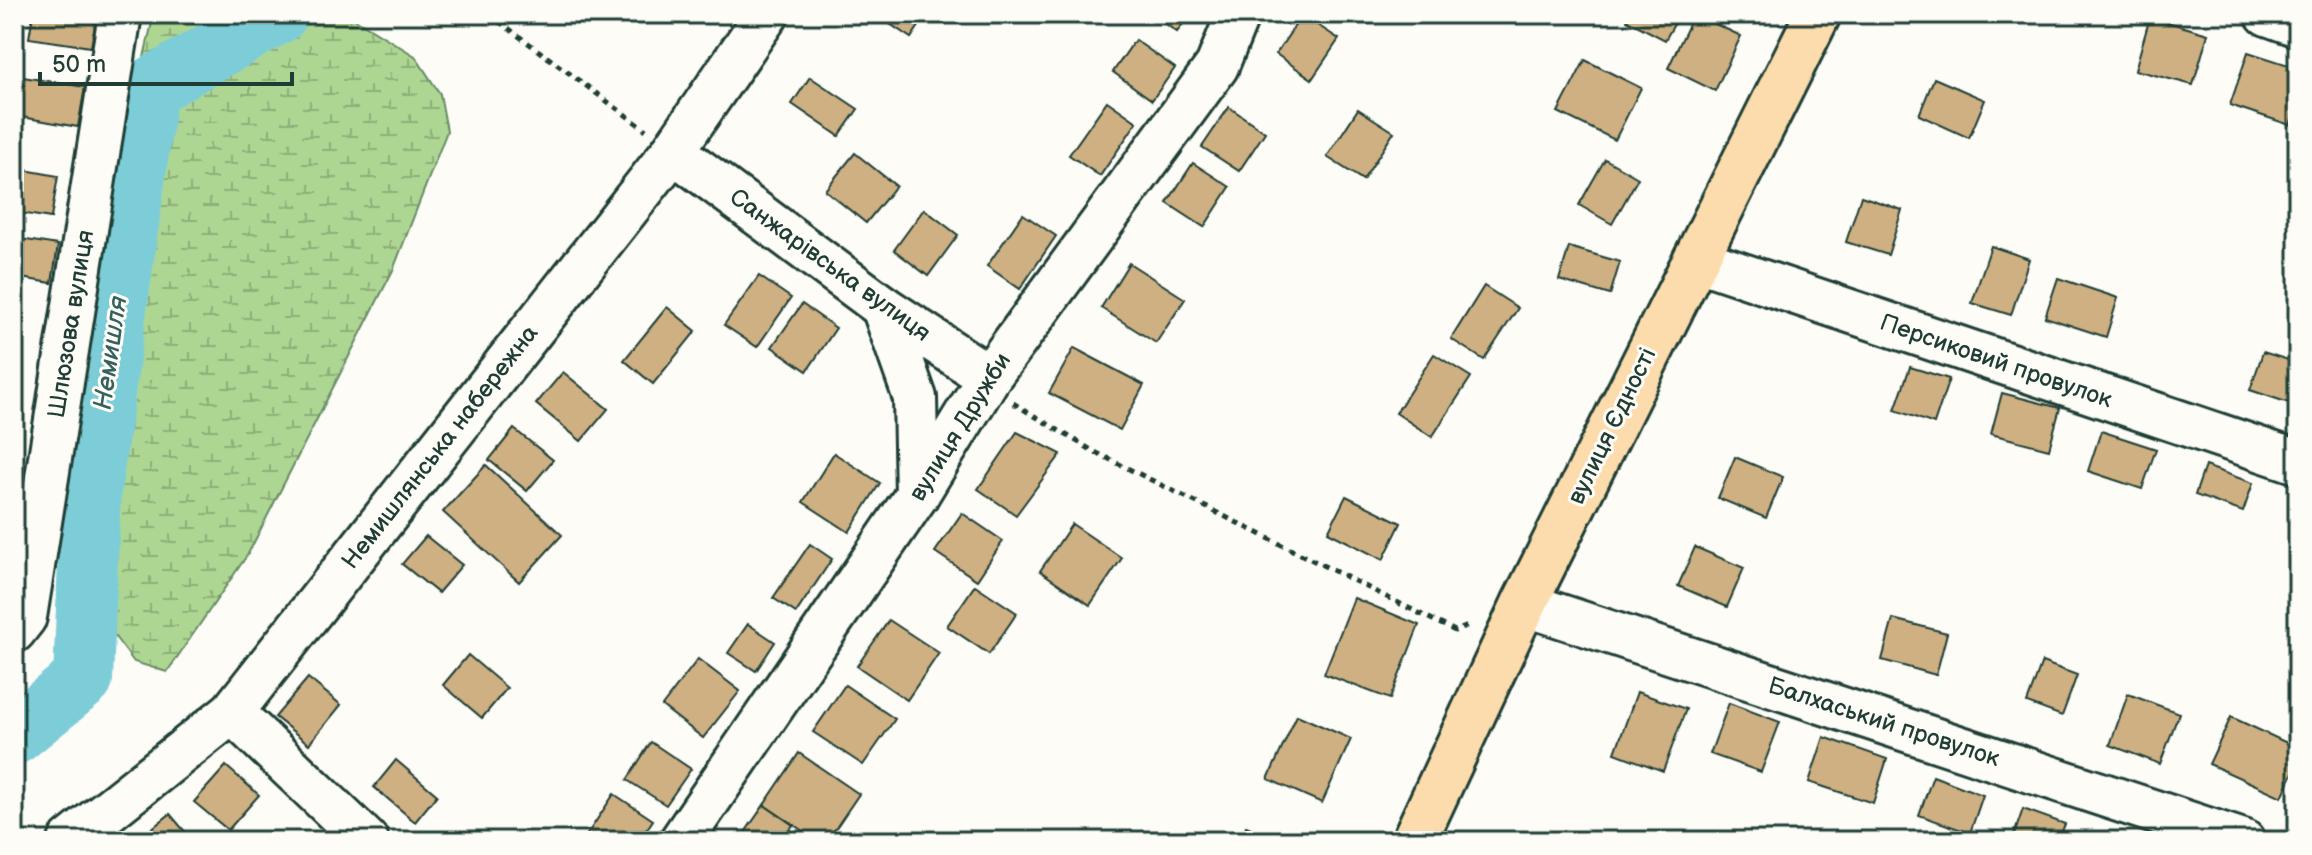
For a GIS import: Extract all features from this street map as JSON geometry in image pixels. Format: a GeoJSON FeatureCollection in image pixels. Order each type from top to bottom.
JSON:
{"type":"FeatureCollection","features":[{"type":"Feature","properties":{"kind":"main road","name":"вулиця Єдності"},"geometry":{"type":"LineString","coordinates":[[1414,841],[1524,604],[1818,14]]}},
{"type":"Feature","properties":{"kind":"street","name":"Шлюзова вулиця"},"geometry":{"type":"LineString","coordinates":[[14,631],[25,617],[120,14]]}},
{"type":"Feature","properties":{"kind":"street","name":"Немишлянська набережна"},"geometry":{"type":"LineString","coordinates":[[70,841],[232,712],[673,151],[767,14]]}},
{"type":"Feature","properties":{"kind":"street","name":"вулиця Дружби"},"geometry":{"type":"LineString","coordinates":[[681,841],[917,495],[989,377],[1217,66],[1238,14]]}},
{"type":"Feature","properties":{"kind":"street"},"geometry":{"type":"LineString","coordinates":[[2267,14],[2298,25]]}},
{"type":"Feature","properties":{"kind":"street","name":"Санжарівська вулиця"},"geometry":{"type":"LineString","coordinates":[[673,151],[883,307],[989,377]]}},
{"type":"Feature","properties":{"kind":"street","name":"Персиковий провулок"},"geometry":{"type":"LineString","coordinates":[[1695,259],[2298,462]]}},
{"type":"Feature","properties":{"kind":"street"},"geometry":{"type":"LineString","coordinates":[[883,307],[915,398],[917,495]]}},
{"type":"Feature","properties":{"kind":"street","name":"Балхаський провулок"},"geometry":{"type":"LineString","coordinates":[[1524,604],[2243,841]]}},
{"type":"Feature","properties":{"kind":"street"},"geometry":{"type":"LineString","coordinates":[[232,712],[367,841]]}},
{"type":"Feature","properties":{"kind":"path"},"geometry":{"type":"LineString","coordinates":[[489,14],[673,151]]}},
{"type":"Feature","properties":{"kind":"path"},"geometry":{"type":"LineString","coordinates":[[989,377],[1002,396],[1093,451],[1455,631],[1524,604]]}},
{"type":"Feature","properties":{"kind":"green space"},"geometry":{"type":"Polygon","coordinates":[[[154,14],[347,14],[415,56],[440,94],[447,131],[393,270],[248,554],[167,672],[134,662],[66,572],[113,222],[154,14]]]}},
{"type":"Feature","properties":{"kind":"building"},"geometry":{"type":"Polygon","coordinates":[[[33,14],[97,14],[91,47],[29,38],[33,14]]]}},
{"type":"Feature","properties":{"kind":"building"},"geometry":{"type":"Polygon","coordinates":[[[875,14],[927,14],[911,38],[875,14]]]}},
{"type":"Feature","properties":{"kind":"building"},"geometry":{"type":"Polygon","coordinates":[[[1151,14],[1190,14],[1177,32],[1151,14]]]}},
{"type":"Feature","properties":{"kind":"building"},"geometry":{"type":"Polygon","coordinates":[[[1630,14],[1680,14],[1665,40],[1627,20],[1630,14]]]}},
{"type":"Feature","properties":{"kind":"building"},"geometry":{"type":"Polygon","coordinates":[[[1694,14],[1741,36],[1715,91],[1668,68],[1694,14]]]}},
{"type":"Feature","properties":{"kind":"building"},"geometry":{"type":"Polygon","coordinates":[[[1963,14],[1993,14],[1990,23],[1963,14]]]}},
{"type":"Feature","properties":{"kind":"building"},"geometry":{"type":"Polygon","coordinates":[[[1302,15],[1339,39],[1312,79],[1276,54],[1302,15]]]}},
{"type":"Feature","properties":{"kind":"building"},"geometry":{"type":"Polygon","coordinates":[[[2150,17],[2208,34],[2193,85],[2135,70],[2150,17]]]}},
{"type":"Feature","properties":{"kind":"building"},"geometry":{"type":"Polygon","coordinates":[[[1135,40],[1175,68],[1152,100],[1113,72],[1135,40]]]}},
{"type":"Feature","properties":{"kind":"building"},"geometry":{"type":"Polygon","coordinates":[[[2248,52],[2298,68],[2298,100],[2290,125],[2230,105],[2248,52]]]}},
{"type":"Feature","properties":{"kind":"building"},"geometry":{"type":"Polygon","coordinates":[[[1585,60],[1641,88],[1615,140],[1558,112],[1585,60]]]}},
{"type":"Feature","properties":{"kind":"building"},"geometry":{"type":"Polygon","coordinates":[[[23,77],[85,87],[78,127],[16,116],[23,77]]]}},
{"type":"Feature","properties":{"kind":"building"},"geometry":{"type":"Polygon","coordinates":[[[810,77],[858,109],[839,136],[792,104],[810,77]]]}},
{"type":"Feature","properties":{"kind":"building"},"geometry":{"type":"Polygon","coordinates":[[[1934,78],[1985,100],[1969,138],[1919,115],[1934,78]]]}},
{"type":"Feature","properties":{"kind":"building"},"geometry":{"type":"Polygon","coordinates":[[[1107,101],[1137,122],[1100,176],[1069,155],[1107,101]]]}},
{"type":"Feature","properties":{"kind":"building"},"geometry":{"type":"Polygon","coordinates":[[[1229,107],[1265,132],[1239,171],[1202,147],[1229,107]]]}},
{"type":"Feature","properties":{"kind":"building"},"geometry":{"type":"Polygon","coordinates":[[[1358,109],[1394,132],[1363,180],[1327,157],[1358,109]]]}},
{"type":"Feature","properties":{"kind":"building"},"geometry":{"type":"Polygon","coordinates":[[[855,153],[896,186],[866,223],[825,190],[855,153]]]}},
{"type":"Feature","properties":{"kind":"building"},"geometry":{"type":"Polygon","coordinates":[[[1605,159],[1638,178],[1612,224],[1579,205],[1605,159]]]}},
{"type":"Feature","properties":{"kind":"building"},"geometry":{"type":"Polygon","coordinates":[[[1193,163],[1230,187],[1204,227],[1167,203],[1193,163]]]}},
{"type":"Feature","properties":{"kind":"building"},"geometry":{"type":"Polygon","coordinates":[[[14,168],[58,176],[51,218],[14,212],[14,168]]]}},
{"type":"Feature","properties":{"kind":"building"},"geometry":{"type":"Polygon","coordinates":[[[1861,196],[1902,210],[1888,255],[1846,242],[1861,196]]]}},
{"type":"Feature","properties":{"kind":"building"},"geometry":{"type":"Polygon","coordinates":[[[924,209],[958,235],[928,276],[894,250],[924,209]]]}},
{"type":"Feature","properties":{"kind":"building"},"geometry":{"type":"Polygon","coordinates":[[[1023,214],[1056,236],[1020,289],[987,266],[1023,214]]]}},
{"type":"Feature","properties":{"kind":"building"},"geometry":{"type":"Polygon","coordinates":[[[14,238],[58,245],[52,283],[14,277],[14,238]]]}},
{"type":"Feature","properties":{"kind":"building"},"geometry":{"type":"Polygon","coordinates":[[[1991,246],[2029,259],[2011,315],[1972,303],[1991,246]]]}},
{"type":"Feature","properties":{"kind":"building"},"geometry":{"type":"Polygon","coordinates":[[[1569,247],[1620,262],[1610,295],[1559,280],[1569,247]]]}},
{"type":"Feature","properties":{"kind":"building"},"geometry":{"type":"Polygon","coordinates":[[[1129,263],[1185,299],[1156,343],[1101,308],[1129,263]]]}},
{"type":"Feature","properties":{"kind":"building"},"geometry":{"type":"Polygon","coordinates":[[[759,276],[791,298],[757,347],[724,325],[759,276]]]}},
{"type":"Feature","properties":{"kind":"building"},"geometry":{"type":"Polygon","coordinates":[[[2058,278],[2118,298],[2106,337],[2045,317],[2058,278]]]}},
{"type":"Feature","properties":{"kind":"building"},"geometry":{"type":"Polygon","coordinates":[[[1484,286],[1518,308],[1484,360],[1451,339],[1484,286]]]}},
{"type":"Feature","properties":{"kind":"building"},"geometry":{"type":"Polygon","coordinates":[[[802,304],[836,328],[807,371],[772,347],[802,304]]]}},
{"type":"Feature","properties":{"kind":"building"},"geometry":{"type":"Polygon","coordinates":[[[667,307],[696,331],[653,384],[624,360],[667,307]]]}},
{"type":"Feature","properties":{"kind":"building"},"geometry":{"type":"Polygon","coordinates":[[[14,310],[24,311],[19,344],[14,343],[14,310]]]}},
{"type":"Feature","properties":{"kind":"building"},"geometry":{"type":"Polygon","coordinates":[[[1074,348],[1144,385],[1120,430],[1049,393],[1074,348]]]}},
{"type":"Feature","properties":{"kind":"building"},"geometry":{"type":"Polygon","coordinates":[[[2263,352],[2298,363],[2298,406],[2250,390],[2263,352]]]}},
{"type":"Feature","properties":{"kind":"building"},"geometry":{"type":"Polygon","coordinates":[[[1434,354],[1471,377],[1432,437],[1396,413],[1434,354]]]}},
{"type":"Feature","properties":{"kind":"building"},"geometry":{"type":"Polygon","coordinates":[[[1910,367],[1949,379],[1934,424],[1895,410],[1910,367]]]}},
{"type":"Feature","properties":{"kind":"building"},"geometry":{"type":"Polygon","coordinates":[[[563,372],[608,409],[581,441],[536,404],[563,372]]]}},
{"type":"Feature","properties":{"kind":"building"},"geometry":{"type":"Polygon","coordinates":[[[2002,393],[2060,408],[2049,449],[1991,434],[2002,393]]]}},
{"type":"Feature","properties":{"kind":"building"},"geometry":{"type":"Polygon","coordinates":[[[514,429],[553,460],[527,491],[489,460],[514,429]]]}},
{"type":"Feature","properties":{"kind":"building"},"geometry":{"type":"Polygon","coordinates":[[[2101,431],[2156,449],[2142,489],[2088,471],[2101,431]]]}},
{"type":"Feature","properties":{"kind":"building"},"geometry":{"type":"Polygon","coordinates":[[[1017,432],[1061,454],[1016,515],[978,489],[1017,432]]]}},
{"type":"Feature","properties":{"kind":"building"},"geometry":{"type":"Polygon","coordinates":[[[834,453],[880,483],[849,532],[803,502],[834,453]]]}},
{"type":"Feature","properties":{"kind":"building"},"geometry":{"type":"Polygon","coordinates":[[[1735,457],[1783,477],[1766,518],[1718,498],[1735,457]]]}},
{"type":"Feature","properties":{"kind":"building"},"geometry":{"type":"Polygon","coordinates":[[[486,465],[562,535],[519,582],[443,512],[486,465]]]}},
{"type":"Feature","properties":{"kind":"building"},"geometry":{"type":"Polygon","coordinates":[[[2205,466],[2253,483],[2243,512],[2195,495],[2205,466]]]}},
{"type":"Feature","properties":{"kind":"building"},"geometry":{"type":"Polygon","coordinates":[[[1346,496],[1401,523],[1383,560],[1328,532],[1346,496]]]}},
{"type":"Feature","properties":{"kind":"building"},"geometry":{"type":"Polygon","coordinates":[[[962,513],[1003,541],[977,580],[935,552],[962,513]]]}},
{"type":"Feature","properties":{"kind":"building"},"geometry":{"type":"Polygon","coordinates":[[[1072,524],[1122,558],[1090,605],[1040,571],[1072,524]]]}},
{"type":"Feature","properties":{"kind":"building"},"geometry":{"type":"Polygon","coordinates":[[[426,536],[462,565],[438,593],[402,564],[426,536]]]}},
{"type":"Feature","properties":{"kind":"building"},"geometry":{"type":"Polygon","coordinates":[[[810,544],[832,559],[796,613],[773,598],[810,544]]]}},
{"type":"Feature","properties":{"kind":"building"},"geometry":{"type":"Polygon","coordinates":[[[1695,547],[1744,568],[1727,607],[1678,586],[1695,547]]]}},
{"type":"Feature","properties":{"kind":"building"},"geometry":{"type":"Polygon","coordinates":[[[975,585],[1017,613],[989,654],[947,626],[975,585]]]}},
{"type":"Feature","properties":{"kind":"building"},"geometry":{"type":"Polygon","coordinates":[[[1354,598],[1419,625],[1390,699],[1324,674],[1354,598]]]}},
{"type":"Feature","properties":{"kind":"building"},"geometry":{"type":"Polygon","coordinates":[[[1893,619],[1947,633],[1936,675],[1882,660],[1893,619]]]}},
{"type":"Feature","properties":{"kind":"building"},"geometry":{"type":"Polygon","coordinates":[[[889,620],[939,653],[907,700],[857,666],[889,620]]]}},
{"type":"Feature","properties":{"kind":"building"},"geometry":{"type":"Polygon","coordinates":[[[748,624],[775,642],[756,671],[728,653],[748,624]]]}},
{"type":"Feature","properties":{"kind":"building"},"geometry":{"type":"Polygon","coordinates":[[[468,655],[507,688],[482,718],[443,685],[468,655]]]}},
{"type":"Feature","properties":{"kind":"building"},"geometry":{"type":"Polygon","coordinates":[[[698,659],[740,691],[703,738],[662,706],[698,659]]]}},
{"type":"Feature","properties":{"kind":"building"},"geometry":{"type":"Polygon","coordinates":[[[2042,662],[2077,675],[2062,716],[2027,703],[2042,662]]]}},
{"type":"Feature","properties":{"kind":"building"},"geometry":{"type":"Polygon","coordinates":[[[308,678],[341,705],[309,744],[275,717],[308,678]]]}},
{"type":"Feature","properties":{"kind":"building"},"geometry":{"type":"Polygon","coordinates":[[[845,685],[895,719],[863,765],[813,732],[845,685]]]}},
{"type":"Feature","properties":{"kind":"building"},"geometry":{"type":"Polygon","coordinates":[[[1637,692],[1686,709],[1663,771],[1615,753],[1637,692]]]}},
{"type":"Feature","properties":{"kind":"building"},"geometry":{"type":"Polygon","coordinates":[[[2128,694],[2179,713],[2160,764],[2110,745],[2128,694]]]}},
{"type":"Feature","properties":{"kind":"building"},"geometry":{"type":"Polygon","coordinates":[[[1729,703],[1780,722],[1761,772],[1710,754],[1729,703]]]}},
{"type":"Feature","properties":{"kind":"building"},"geometry":{"type":"Polygon","coordinates":[[[1297,715],[1351,739],[1322,803],[1268,779],[1297,715]]]}},
{"type":"Feature","properties":{"kind":"building"},"geometry":{"type":"Polygon","coordinates":[[[2231,717],[2298,748],[2298,762],[2282,797],[2209,764],[2231,717]]]}},
{"type":"Feature","properties":{"kind":"building"},"geometry":{"type":"Polygon","coordinates":[[[1824,737],[1887,759],[1873,803],[1809,782],[1824,737]]]}},
{"type":"Feature","properties":{"kind":"building"},"geometry":{"type":"Polygon","coordinates":[[[651,742],[691,769],[666,805],[627,780],[651,742]]]}},
{"type":"Feature","properties":{"kind":"building"},"geometry":{"type":"Polygon","coordinates":[[[799,753],[859,794],[827,841],[818,841],[764,805],[799,753]]]}},
{"type":"Feature","properties":{"kind":"building"},"geometry":{"type":"Polygon","coordinates":[[[396,760],[437,795],[415,822],[374,787],[396,760]]]}},
{"type":"Feature","properties":{"kind":"building"},"geometry":{"type":"Polygon","coordinates":[[[226,766],[259,795],[228,830],[194,802],[226,766]]]}},
{"type":"Feature","properties":{"kind":"building"},"geometry":{"type":"Polygon","coordinates":[[[1933,776],[1983,795],[1970,833],[1919,815],[1933,776]]]}},
{"type":"Feature","properties":{"kind":"building"},"geometry":{"type":"Polygon","coordinates":[[[614,794],[653,820],[639,841],[584,839],[614,794]]]}},
{"type":"Feature","properties":{"kind":"building"},"geometry":{"type":"Polygon","coordinates":[[[764,805],[793,825],[782,841],[739,841],[764,805]]]}},
{"type":"Feature","properties":{"kind":"building"},"geometry":{"type":"Polygon","coordinates":[[[2023,809],[2065,824],[2058,841],[2012,841],[2023,809]]]}},
{"type":"Feature","properties":{"kind":"building"},"geometry":{"type":"Polygon","coordinates":[[[170,814],[193,841],[136,841],[170,814]]]}},
{"type":"Feature","properties":{"kind":"building"},"geometry":{"type":"Polygon","coordinates":[[[1246,826],[1280,841],[1239,841],[1246,826]]]}},
{"type":"Feature","properties":{"kind":"waterway","name":"Немишля"},"geometry":{"type":"LineString","coordinates":[[14,735],[83,679],[91,492],[148,89],[278,14]]}}]}
